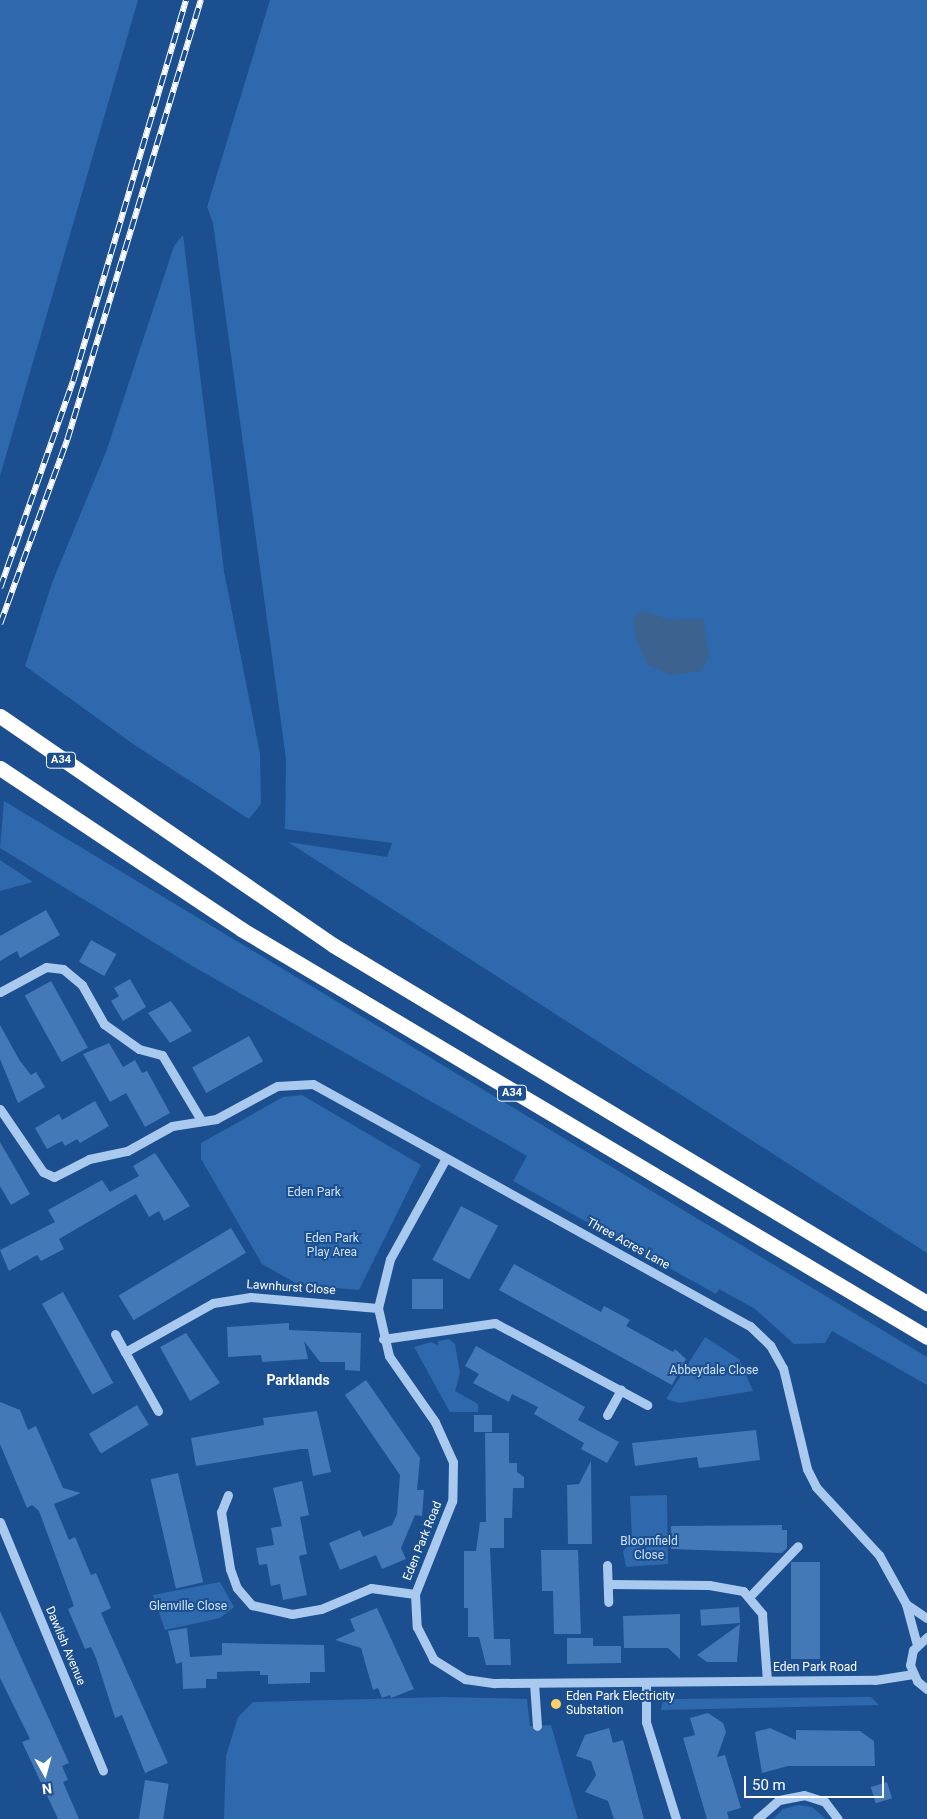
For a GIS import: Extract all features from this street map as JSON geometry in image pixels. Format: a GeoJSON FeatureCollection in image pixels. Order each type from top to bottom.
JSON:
{"type":"FeatureCollection","features":[{"type":"Feature","properties":{"kind":"highway","name":"A34"},"geometry":{"type":"LineString","coordinates":[[0,716],[128,807],[333,945],[927,1303]]}},
{"type":"Feature","properties":{"kind":"highway","name":"A34"},"geometry":{"type":"LineString","coordinates":[[6,773],[241,929],[927,1337]]}},
{"type":"Feature","properties":{"kind":"street"},"geometry":{"type":"LineString","coordinates":[[0,992],[46,967],[63,969],[82,985],[104,1024],[139,1049],[162,1054],[200,1120]]}},
{"type":"Feature","properties":{"kind":"street","name":"Three Acres Lane"},"geometry":{"type":"LineString","coordinates":[[0,1109],[38,1165],[54,1176],[89,1159],[128,1151],[172,1126],[200,1120],[216,1119],[277,1086],[302,1082],[320,1086],[761,1336],[783,1368],[797,1442],[816,1487],[872,1544],[906,1604],[917,1645]]}},
{"type":"Feature","properties":{"kind":"street","name":"Eden Park Road"},"geometry":{"type":"LineString","coordinates":[[446,1158],[390,1259],[378,1308],[383,1338],[396,1369],[440,1430],[453,1462],[452,1501],[415,1594],[417,1627],[426,1649],[441,1667],[479,1682],[534,1683],[875,1680],[912,1674]]}},
{"type":"Feature","properties":{"kind":"street","name":"Lawnhurst Close"},"geometry":{"type":"LineString","coordinates":[[125,1352],[225,1299],[378,1308]]}},
{"type":"Feature","properties":{"kind":"street"},"geometry":{"type":"LineString","coordinates":[[383,1338],[495,1323],[647,1405]]}},
{"type":"Feature","properties":{"kind":"street"},"geometry":{"type":"LineString","coordinates":[[114,1334],[158,1411]]}},
{"type":"Feature","properties":{"kind":"street"},"geometry":{"type":"LineString","coordinates":[[607,1415],[621,1390]]}},
{"type":"Feature","properties":{"kind":"street"},"geometry":{"type":"LineString","coordinates":[[228,1495],[221,1512],[230,1569],[237,1588],[252,1605],[292,1614],[321,1609],[371,1588],[415,1594]]}},
{"type":"Feature","properties":{"kind":"street","name":"Dawlish Avenue"},"geometry":{"type":"LineString","coordinates":[[1,1528],[103,1771]]}},
{"type":"Feature","properties":{"kind":"street"},"geometry":{"type":"LineString","coordinates":[[750,1596],[798,1546]]}},
{"type":"Feature","properties":{"kind":"street"},"geometry":{"type":"LineString","coordinates":[[607,1566],[608,1602]]}},
{"type":"Feature","properties":{"kind":"street"},"geometry":{"type":"LineString","coordinates":[[608,1584],[709,1585],[733,1588],[750,1596],[764,1625],[767,1680]]}},
{"type":"Feature","properties":{"kind":"street","name":"Three Acres Lane"},"geometry":{"type":"LineString","coordinates":[[906,1604],[927,1618]]}},
{"type":"Feature","properties":{"kind":"street"},"geometry":{"type":"LineString","coordinates":[[927,1637],[917,1645],[911,1656],[912,1674],[927,1689]]}},
{"type":"Feature","properties":{"kind":"street"},"geometry":{"type":"LineString","coordinates":[[646,1682],[646,1722],[676,1819]]}},
{"type":"Feature","properties":{"kind":"street"},"geometry":{"type":"LineString","coordinates":[[534,1683],[537,1726]]}},
{"type":"Feature","properties":{"kind":"street"},"geometry":{"type":"LineString","coordinates":[[757,1819],[779,1800],[804,1795],[825,1802],[838,1819]]}},
{"type":"Feature","properties":{"kind":"green space"},"geometry":{"type":"Polygon","coordinates":[[[0,0],[138,0],[0,476],[0,0]]]}},
{"type":"Feature","properties":{"kind":"green space"},"geometry":{"type":"Polygon","coordinates":[[[270,0],[927,0],[927,1253],[288,842],[387,857],[392,843],[285,829],[286,759],[213,223],[207,207],[270,0]]]}},
{"type":"Feature","properties":{"kind":"green space"},"geometry":{"type":"Polygon","coordinates":[[[183,235],[224,571],[260,754],[261,804],[249,819],[136,746],[25,666],[52,583],[106,452],[174,246],[183,235]]]}},
{"type":"Feature","properties":{"kind":"green space"},"geometry":{"type":"Polygon","coordinates":[[[4,801],[927,1357],[927,1385],[832,1331],[825,1343],[794,1344],[755,1309],[719,1289],[716,1294],[513,1181],[527,1156],[194,967],[0,848],[4,801]]]}},
{"type":"Feature","properties":{"kind":"green space"},"geometry":{"type":"Polygon","coordinates":[[[0,860],[33,882],[0,891],[0,860]]]}},
{"type":"Feature","properties":{"kind":"green space","name":"Eden Park"},"geometry":{"type":"Polygon","coordinates":[[[302,1095],[421,1165],[359,1290],[299,1285],[262,1264],[201,1159],[201,1143],[283,1097],[302,1095]]]}},
{"type":"Feature","properties":{"kind":"green space","name":"Abbeydale Close"},"geometry":{"type":"Polygon","coordinates":[[[705,1337],[739,1359],[753,1391],[679,1403],[666,1399],[705,1337]]]}},
{"type":"Feature","properties":{"kind":"green space"},"geometry":{"type":"Polygon","coordinates":[[[449,1339],[455,1344],[460,1373],[455,1391],[478,1404],[478,1412],[450,1412],[414,1347],[431,1342],[438,1345],[438,1341],[449,1339]]]}},
{"type":"Feature","properties":{"kind":"green space","name":"Bloomfield Close"},"geometry":{"type":"Polygon","coordinates":[[[667,1495],[668,1564],[626,1567],[623,1551],[632,1542],[630,1496],[667,1495]]]}},
{"type":"Feature","properties":{"kind":"green space","name":"Glenville Close"},"geometry":{"type":"Polygon","coordinates":[[[220,1582],[234,1607],[220,1618],[165,1630],[153,1595],[220,1582]]]}},
{"type":"Feature","properties":{"kind":"green space"},"geometry":{"type":"Polygon","coordinates":[[[444,1697],[527,1699],[530,1726],[551,1725],[578,1819],[224,1819],[226,1756],[238,1717],[253,1702],[444,1697]]]}},
{"type":"Feature","properties":{"kind":"green space"},"geometry":{"type":"Polygon","coordinates":[[[871,1697],[879,1705],[661,1710],[662,1703],[674,1699],[871,1697]]]}},
{"type":"Feature","properties":{"kind":"green space"},"geometry":{"type":"Polygon","coordinates":[[[798,1805],[812,1807],[826,1819],[773,1819],[783,1809],[798,1805]]]}},
{"type":"Feature","properties":{"kind":"shaded area"},"geometry":{"type":"Polygon","coordinates":[[[642,611],[670,620],[703,619],[709,655],[702,671],[670,675],[648,665],[636,639],[633,619],[642,611]]]}},
{"type":"Feature","properties":{"kind":"building"},"geometry":{"type":"Polygon","coordinates":[[[46,910],[60,935],[20,958],[17,951],[0,961],[0,936],[46,910]]]}},
{"type":"Feature","properties":{"kind":"building"},"geometry":{"type":"Polygon","coordinates":[[[91,940],[116,954],[104,976],[79,962],[91,940]]]}},
{"type":"Feature","properties":{"kind":"building"},"geometry":{"type":"Polygon","coordinates":[[[130,979],[146,1007],[123,1021],[111,1001],[119,996],[114,988],[130,979]]]}},
{"type":"Feature","properties":{"kind":"building"},"geometry":{"type":"Polygon","coordinates":[[[51,981],[88,1047],[62,1062],[25,996],[51,981]]]}},
{"type":"Feature","properties":{"kind":"building"},"geometry":{"type":"Polygon","coordinates":[[[171,1001],[192,1031],[170,1043],[148,1013],[171,1001]]]}},
{"type":"Feature","properties":{"kind":"building"},"geometry":{"type":"Polygon","coordinates":[[[0,1025],[20,1061],[31,1075],[36,1072],[45,1087],[18,1103],[0,1059],[0,1025]]]}},
{"type":"Feature","properties":{"kind":"building"},"geometry":{"type":"Polygon","coordinates":[[[249,1036],[263,1061],[206,1093],[192,1068],[249,1036]]]}},
{"type":"Feature","properties":{"kind":"building"},"geometry":{"type":"Polygon","coordinates":[[[109,1043],[123,1067],[135,1060],[142,1073],[147,1071],[170,1113],[145,1127],[126,1093],[110,1102],[83,1054],[109,1043]]]}},
{"type":"Feature","properties":{"kind":"building"},"geometry":{"type":"Polygon","coordinates":[[[95,1101],[109,1126],[80,1143],[77,1139],[65,1146],[62,1141],[47,1149],[35,1128],[59,1114],[62,1120],[95,1101]]]}},
{"type":"Feature","properties":{"kind":"building"},"geometry":{"type":"Polygon","coordinates":[[[0,1142],[30,1194],[11,1205],[0,1186],[0,1142]]]}},
{"type":"Feature","properties":{"kind":"building"},"geometry":{"type":"Polygon","coordinates":[[[155,1153],[190,1206],[164,1221],[159,1211],[149,1217],[136,1194],[59,1239],[64,1249],[41,1261],[37,1255],[9,1271],[0,1250],[55,1222],[48,1210],[102,1180],[110,1192],[139,1176],[133,1166],[155,1153]]]}},
{"type":"Feature","properties":{"kind":"building"},"geometry":{"type":"Polygon","coordinates":[[[461,1206],[498,1226],[469,1280],[432,1260],[461,1206]]]}},
{"type":"Feature","properties":{"kind":"building"},"geometry":{"type":"Polygon","coordinates":[[[231,1228],[246,1253],[134,1320],[119,1295],[231,1228]]]}},
{"type":"Feature","properties":{"kind":"building"},"geometry":{"type":"Polygon","coordinates":[[[514,1264],[601,1312],[604,1306],[630,1320],[626,1326],[673,1352],[675,1349],[686,1359],[672,1385],[499,1290],[514,1264]]]}},
{"type":"Feature","properties":{"kind":"building"},"geometry":{"type":"Polygon","coordinates":[[[412,1279],[443,1279],[443,1309],[412,1309],[412,1279]]]}},
{"type":"Feature","properties":{"kind":"building"},"geometry":{"type":"Polygon","coordinates":[[[63,1292],[113,1383],[92,1395],[42,1304],[63,1292]]]}},
{"type":"Feature","properties":{"kind":"building"},"geometry":{"type":"Polygon","coordinates":[[[289,1323],[289,1330],[361,1333],[360,1371],[345,1370],[345,1362],[320,1362],[304,1341],[308,1359],[262,1362],[261,1355],[228,1357],[227,1327],[289,1323]]]}},
{"type":"Feature","properties":{"kind":"building"},"geometry":{"type":"Polygon","coordinates":[[[186,1333],[220,1383],[190,1401],[160,1347],[186,1333]]]}},
{"type":"Feature","properties":{"kind":"building"},"geometry":{"type":"Polygon","coordinates":[[[476,1346],[585,1407],[578,1420],[619,1442],[607,1463],[581,1449],[584,1443],[534,1414],[538,1407],[512,1394],[509,1402],[473,1383],[479,1374],[465,1366],[476,1346]]]}},
{"type":"Feature","properties":{"kind":"building"},"geometry":{"type":"Polygon","coordinates":[[[366,1380],[420,1458],[417,1490],[424,1490],[422,1516],[415,1515],[401,1548],[406,1559],[382,1569],[376,1555],[340,1570],[329,1543],[360,1530],[363,1537],[392,1525],[397,1514],[400,1475],[345,1395],[366,1380]]]}},
{"type":"Feature","properties":{"kind":"building"},"geometry":{"type":"Polygon","coordinates":[[[0,1402],[20,1410],[28,1430],[36,1426],[63,1488],[81,1493],[54,1504],[69,1540],[75,1537],[91,1575],[96,1573],[111,1608],[101,1613],[168,1763],[145,1773],[122,1715],[115,1718],[91,1647],[85,1649],[68,1609],[74,1606],[39,1511],[32,1505],[27,1508],[0,1444],[0,1402]]]}},
{"type":"Feature","properties":{"kind":"building"},"geometry":{"type":"Polygon","coordinates":[[[137,1405],[149,1425],[101,1454],[89,1434],[137,1405]]]}},
{"type":"Feature","properties":{"kind":"building"},"geometry":{"type":"Polygon","coordinates":[[[317,1411],[331,1472],[313,1476],[308,1449],[196,1466],[191,1438],[264,1425],[263,1418],[317,1411]]]}},
{"type":"Feature","properties":{"kind":"building"},"geometry":{"type":"Polygon","coordinates":[[[474,1415],[492,1415],[492,1432],[474,1432],[474,1415]]]}},
{"type":"Feature","properties":{"kind":"building"},"geometry":{"type":"Polygon","coordinates":[[[756,1430],[760,1460],[699,1468],[697,1457],[635,1466],[632,1443],[756,1430]]]}},
{"type":"Feature","properties":{"kind":"building"},"geometry":{"type":"Polygon","coordinates":[[[485,1433],[509,1433],[509,1463],[517,1463],[517,1472],[524,1477],[524,1488],[513,1488],[512,1518],[504,1518],[504,1548],[490,1548],[494,1639],[510,1639],[511,1665],[486,1665],[479,1637],[468,1637],[468,1608],[464,1608],[464,1551],[476,1551],[480,1522],[486,1522],[485,1433]]]}},
{"type":"Feature","properties":{"kind":"building"},"geometry":{"type":"Polygon","coordinates":[[[591,1461],[592,1544],[568,1544],[567,1485],[579,1484],[591,1461]]]}},
{"type":"Feature","properties":{"kind":"building"},"geometry":{"type":"Polygon","coordinates":[[[178,1473],[203,1582],[176,1588],[151,1479],[178,1473]]]}},
{"type":"Feature","properties":{"kind":"building"},"geometry":{"type":"Polygon","coordinates":[[[302,1481],[309,1515],[300,1517],[307,1554],[299,1556],[307,1595],[283,1600],[280,1584],[271,1586],[267,1564],[259,1565],[256,1548],[274,1545],[271,1528],[282,1526],[273,1488],[302,1481]]]}},
{"type":"Feature","properties":{"kind":"building"},"geometry":{"type":"Polygon","coordinates":[[[782,1525],[782,1530],[787,1530],[787,1548],[782,1553],[671,1549],[671,1526],[782,1525]]]}},
{"type":"Feature","properties":{"kind":"building"},"geometry":{"type":"Polygon","coordinates":[[[541,1550],[578,1550],[581,1634],[554,1634],[553,1591],[542,1591],[541,1550]]]}},
{"type":"Feature","properties":{"kind":"building"},"geometry":{"type":"Polygon","coordinates":[[[791,1562],[820,1562],[820,1659],[791,1659],[791,1562]]]}},
{"type":"Feature","properties":{"kind":"building"},"geometry":{"type":"Polygon","coordinates":[[[739,1607],[740,1623],[701,1626],[700,1610],[739,1607]]]}},
{"type":"Feature","properties":{"kind":"building"},"geometry":{"type":"Polygon","coordinates":[[[377,1608],[414,1689],[391,1698],[390,1695],[382,1698],[378,1688],[373,1690],[361,1648],[335,1640],[355,1631],[350,1619],[377,1608]]]}},
{"type":"Feature","properties":{"kind":"building"},"geometry":{"type":"Polygon","coordinates":[[[0,1611],[69,1763],[62,1766],[68,1780],[63,1782],[79,1819],[58,1819],[22,1742],[30,1739],[0,1678],[0,1611]]]}},
{"type":"Feature","properties":{"kind":"building"},"geometry":{"type":"Polygon","coordinates":[[[680,1614],[680,1659],[668,1648],[624,1648],[623,1616],[680,1614]]]}},
{"type":"Feature","properties":{"kind":"building"},"geometry":{"type":"Polygon","coordinates":[[[740,1624],[737,1662],[707,1662],[697,1655],[740,1624]]]}},
{"type":"Feature","properties":{"kind":"building"},"geometry":{"type":"Polygon","coordinates":[[[187,1628],[190,1657],[222,1655],[222,1643],[324,1645],[325,1672],[310,1672],[310,1683],[268,1684],[268,1675],[260,1675],[260,1671],[217,1672],[217,1679],[206,1679],[206,1688],[183,1689],[182,1662],[176,1664],[168,1631],[187,1628]]]}},
{"type":"Feature","properties":{"kind":"building"},"geometry":{"type":"Polygon","coordinates":[[[567,1638],[593,1638],[593,1646],[621,1646],[621,1663],[567,1664],[567,1638]]]}},
{"type":"Feature","properties":{"kind":"building"},"geometry":{"type":"Polygon","coordinates":[[[708,1713],[723,1723],[726,1732],[717,1757],[725,1755],[741,1808],[727,1812],[729,1819],[707,1819],[683,1738],[695,1735],[690,1718],[708,1713]]]}},
{"type":"Feature","properties":{"kind":"building"},"geometry":{"type":"Polygon","coordinates":[[[609,1728],[613,1743],[623,1740],[644,1819],[614,1819],[608,1801],[585,1792],[596,1775],[591,1761],[576,1756],[585,1735],[609,1728]]]}},
{"type":"Feature","properties":{"kind":"building"},"geometry":{"type":"Polygon","coordinates":[[[770,1728],[796,1740],[796,1730],[860,1731],[874,1741],[875,1766],[788,1766],[762,1773],[755,1732],[770,1728]]]}},
{"type":"Feature","properties":{"kind":"building"},"geometry":{"type":"Polygon","coordinates":[[[145,1780],[169,1784],[163,1819],[139,1819],[145,1780]]]}},
{"type":"Feature","properties":{"kind":"building"},"geometry":{"type":"Polygon","coordinates":[[[887,1782],[892,1798],[876,1803],[871,1787],[887,1782]]]}},
{"type":"Feature","properties":{"kind":"railway"},"geometry":{"type":"LineString","coordinates":[[0,588],[73,381],[186,0]]}},
{"type":"Feature","properties":{"kind":"railway"},"geometry":{"type":"LineString","coordinates":[[0,624],[67,440],[201,0]]}},
{"type":"Feature","properties":{"kind":"place","name":"Eden Park Electricity Substation"},"geometry":{"type":"Point","coordinates":[556,1704]}},
{"type":"Feature","properties":{"kind":"district","name":"Parklands"},"geometry":{"type":"Point","coordinates":[298,1380]}},
{"type":"Feature","properties":{"kind":"park label","name":"Eden Park Play Area"},"geometry":{"type":"Point","coordinates":[332,1246]}}]}
